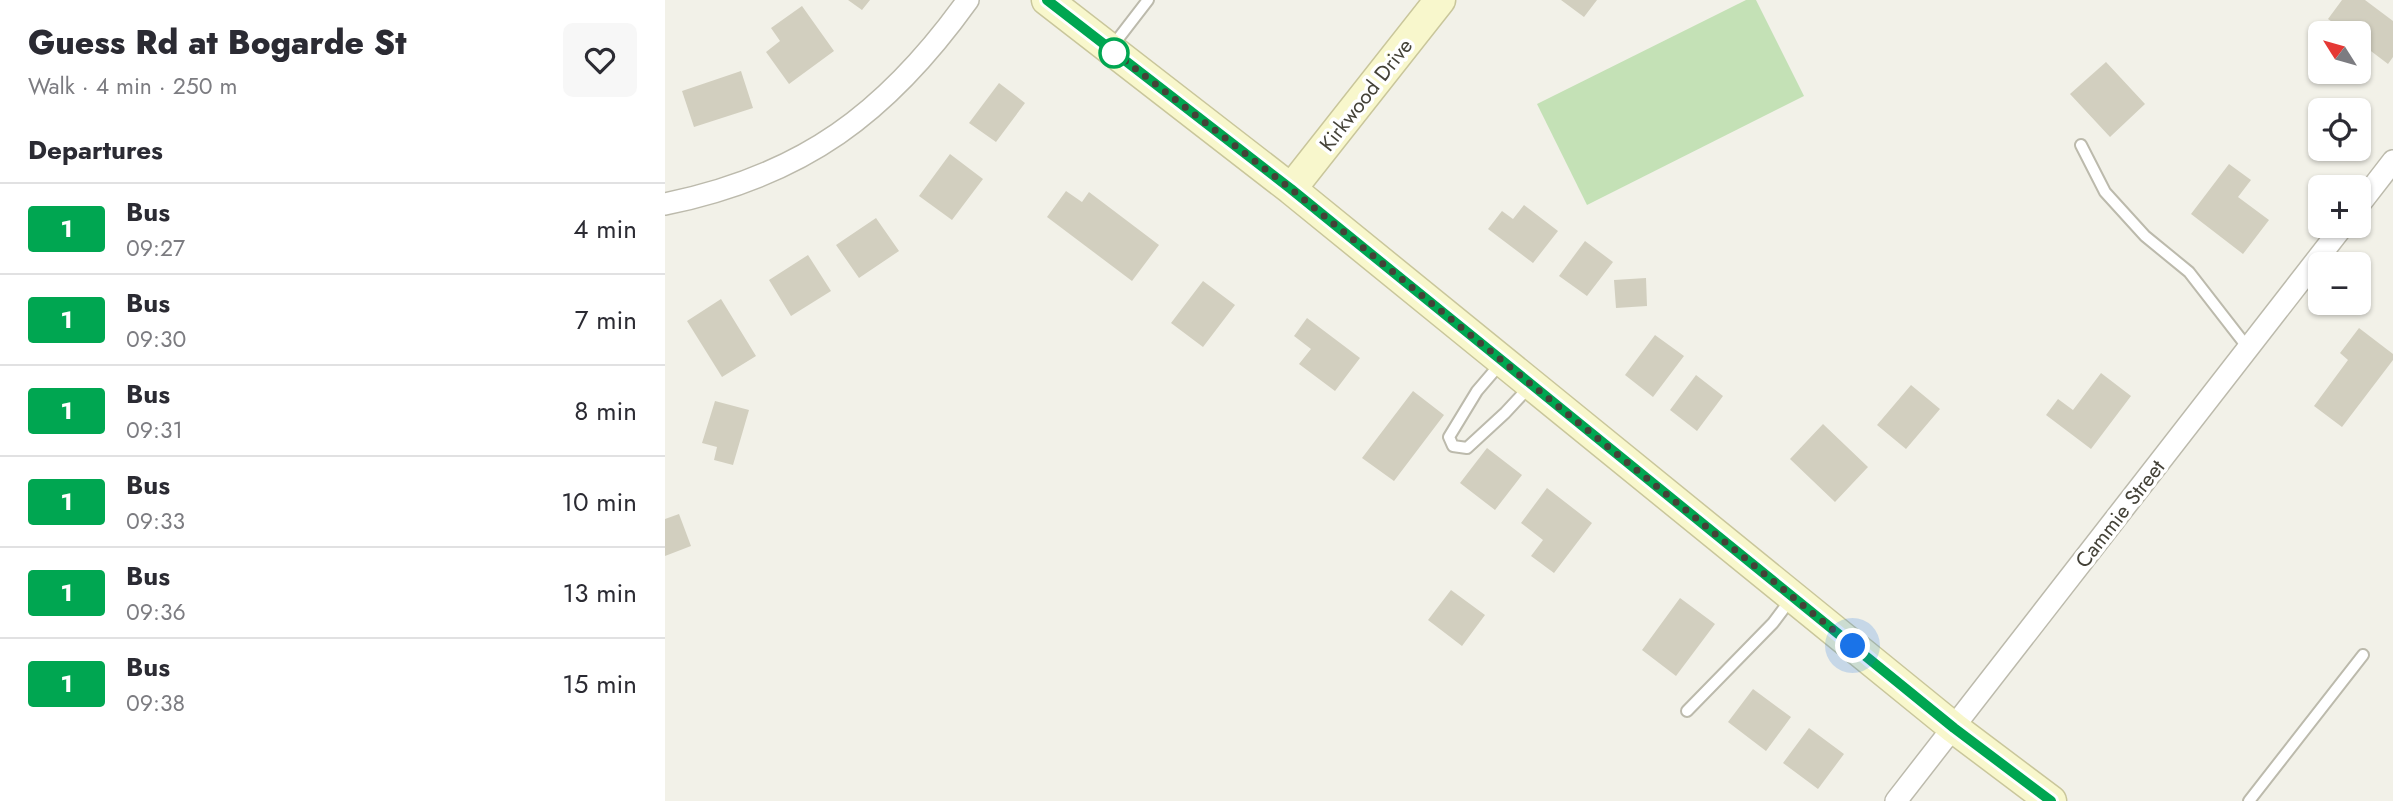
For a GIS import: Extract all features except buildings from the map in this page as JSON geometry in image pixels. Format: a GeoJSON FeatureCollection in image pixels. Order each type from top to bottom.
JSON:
{"type":"FeatureCollection","features":[{"type":"Feature","properties":{"kind":"main road"},"geometry":{"type":"LineString","coordinates":[[1047,0],[1291,189],[1954,728],[2051,801]]}},
{"type":"Feature","properties":{"kind":"main road","name":"Kirkwood Drive"},"geometry":{"type":"LineString","coordinates":[[1291,189],[1440,0]]}},
{"type":"Feature","properties":{"kind":"street"},"geometry":{"type":"LineString","coordinates":[[665,204],[705,196],[754,179],[847,129],[907,76],[968,0]]}},
{"type":"Feature","properties":{"kind":"street"},"geometry":{"type":"LineString","coordinates":[[2371,189],[2393,161]]}},
{"type":"Feature","properties":{"kind":"street","name":"Cammie Street"},"geometry":{"type":"LineString","coordinates":[[1896,801],[2334,238]]}},
{"type":"Feature","properties":{"kind":"lane"},"geometry":{"type":"LineString","coordinates":[[1110,49],[1148,0]]}},
{"type":"Feature","properties":{"kind":"lane"},"geometry":{"type":"LineString","coordinates":[[2081,145],[2105,192],[2145,236],[2189,272],[2249,348]]}},
{"type":"Feature","properties":{"kind":"lane"},"geometry":{"type":"LineString","coordinates":[[1503,361],[1477,391],[1449,437],[1453,446],[1467,448],[1505,413],[1531,384]]}},
{"type":"Feature","properties":{"kind":"lane"},"geometry":{"type":"LineString","coordinates":[[1687,711],[1773,623],[1793,597]]}},
{"type":"Feature","properties":{"kind":"lane"},"geometry":{"type":"LineString","coordinates":[[2249,801],[2363,655]]}},
{"type":"Feature","properties":{"kind":"green space"},"geometry":{"type":"Polygon","coordinates":[[[1746,0],[1756,0],[1804,96],[1587,205],[1537,104],[1746,0]]]}},
{"type":"Feature","properties":{"kind":"bus line","name":"1"},"geometry":{"type":"LineString","coordinates":[[1047,0],[1291,189],[1954,728],[2051,801]]}},
{"type":"Feature","properties":{"kind":"route"},"geometry":{"type":"LineString","coordinates":[[1114,53],[1110,49],[1291,189],[1853,646]]}}]}
